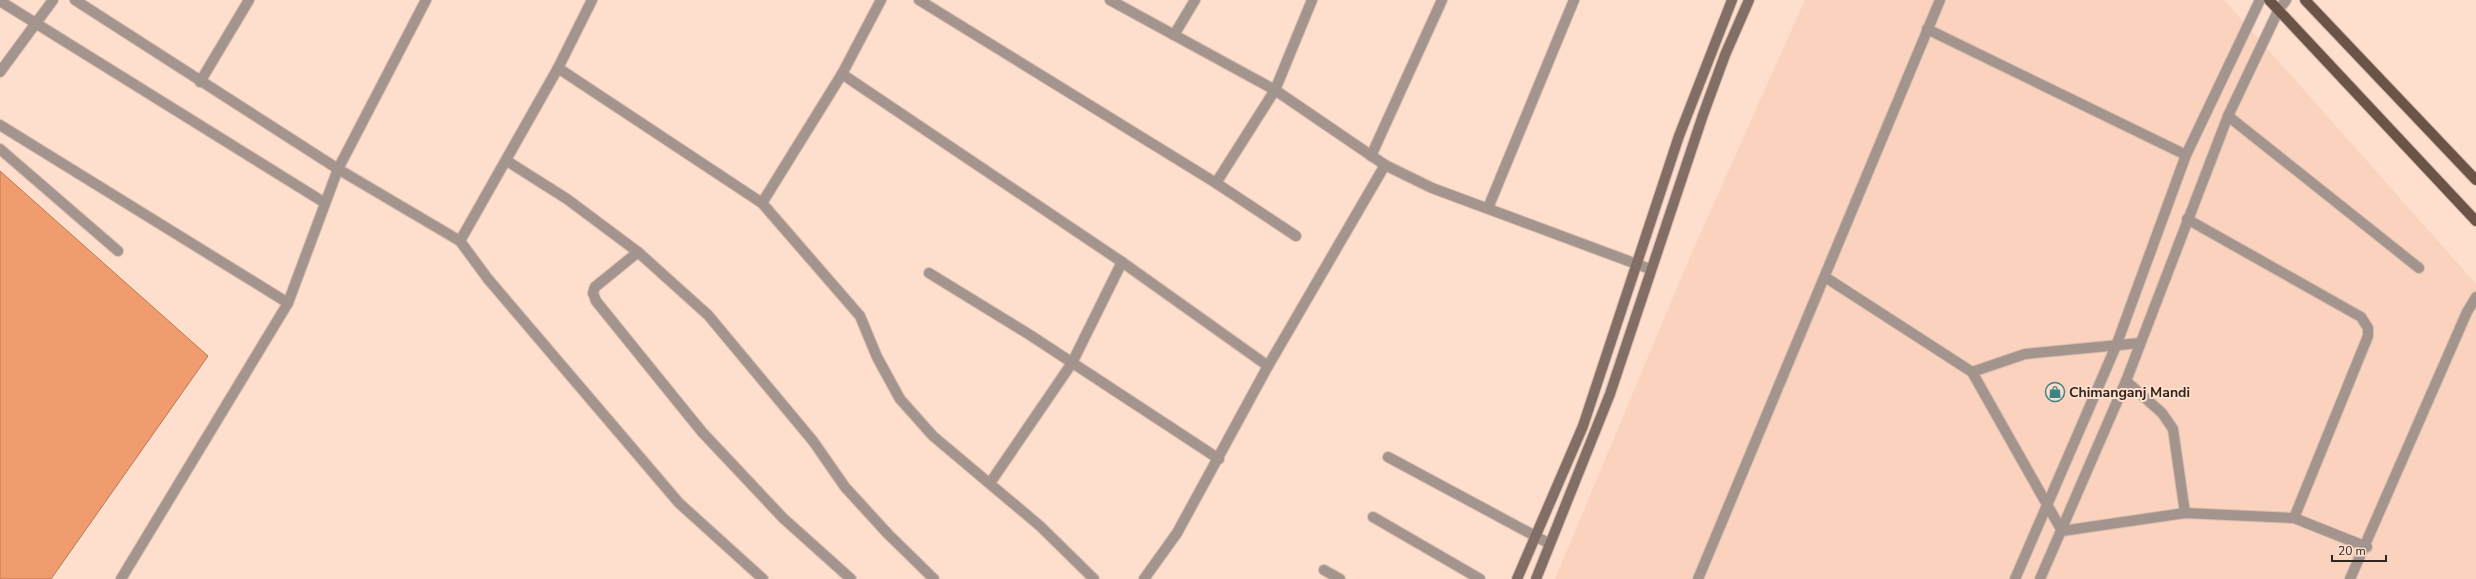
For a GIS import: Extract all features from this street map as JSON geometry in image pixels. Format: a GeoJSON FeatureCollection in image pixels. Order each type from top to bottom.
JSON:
{"type":"FeatureCollection","features":[{"type":"Feature","properties":{"kind":"main road"},"geometry":{"type":"LineString","coordinates":[[2269,0],[2476,221]]}},
{"type":"Feature","properties":{"kind":"main road"},"geometry":{"type":"LineString","coordinates":[[2305,0],[2476,180]]}},
{"type":"Feature","properties":{"kind":"street"},"geometry":{"type":"LineString","coordinates":[[75,0],[200,82],[338,169],[460,240],[488,279],[679,503],[763,579]]}},
{"type":"Feature","properties":{"kind":"street"},"geometry":{"type":"LineString","coordinates":[[200,82],[249,0]]}},
{"type":"Feature","properties":{"kind":"street"},"geometry":{"type":"LineString","coordinates":[[121,579],[288,303],[338,169],[426,0]]}},
{"type":"Feature","properties":{"kind":"street"},"geometry":{"type":"LineString","coordinates":[[460,240],[507,161],[558,68],[592,0]]}},
{"type":"Feature","properties":{"kind":"street"},"geometry":{"type":"LineString","coordinates":[[762,203],[842,74],[881,0]]}},
{"type":"Feature","properties":{"kind":"street"},"geometry":{"type":"LineString","coordinates":[[919,0],[1216,183],[1296,236]]}},
{"type":"Feature","properties":{"kind":"street"},"geometry":{"type":"LineString","coordinates":[[1110,0],[1275,90],[1385,165],[1432,188],[1650,269]]}},
{"type":"Feature","properties":{"kind":"street"},"geometry":{"type":"LineString","coordinates":[[1174,35],[1195,0]]}},
{"type":"Feature","properties":{"kind":"street"},"geometry":{"type":"LineString","coordinates":[[1216,183],[1275,90],[1312,0]]}},
{"type":"Feature","properties":{"kind":"street"},"geometry":{"type":"LineString","coordinates":[[1371,156],[1442,0]]}},
{"type":"Feature","properties":{"kind":"street"},"geometry":{"type":"LineString","coordinates":[[1488,208],[1574,0]]}},
{"type":"Feature","properties":{"kind":"street"},"geometry":{"type":"LineString","coordinates":[[1516,579],[1533,536],[1583,426],[1679,136],[1732,0]]}},
{"type":"Feature","properties":{"kind":"street"},"geometry":{"type":"LineString","coordinates":[[1536,579],[1610,394],[1650,269],[1703,115],[1725,55],[1749,0]]}},
{"type":"Feature","properties":{"kind":"street"},"geometry":{"type":"LineString","coordinates":[[1702,578],[1940,0]]}},
{"type":"Feature","properties":{"kind":"street"},"geometry":{"type":"LineString","coordinates":[[2015,579],[2116,346],[2186,155],[2260,0]]}},
{"type":"Feature","properties":{"kind":"street"},"geometry":{"type":"LineString","coordinates":[[2040,579],[2126,381],[2187,219],[2228,116],[2279,9],[2286,0]]}},
{"type":"Feature","properties":{"kind":"street"},"geometry":{"type":"LineString","coordinates":[[0,1],[325,202]]}},
{"type":"Feature","properties":{"kind":"street"},"geometry":{"type":"LineString","coordinates":[[0,72],[53,1]]}},
{"type":"Feature","properties":{"kind":"street"},"geometry":{"type":"LineString","coordinates":[[1927,29],[2186,155]]}},
{"type":"Feature","properties":{"kind":"street"},"geometry":{"type":"LineString","coordinates":[[558,68],[762,203],[860,316],[877,357],[900,399],[933,436],[1040,526],[1094,579]]}},
{"type":"Feature","properties":{"kind":"street"},"geometry":{"type":"LineString","coordinates":[[842,74],[1122,262],[1268,366]]}},
{"type":"Feature","properties":{"kind":"street"},"geometry":{"type":"LineString","coordinates":[[2228,116],[2419,268]]}},
{"type":"Feature","properties":{"kind":"street"},"geometry":{"type":"LineString","coordinates":[[0,125],[288,303]]}},
{"type":"Feature","properties":{"kind":"street"},"geometry":{"type":"LineString","coordinates":[[0,149],[118,251]]}},
{"type":"Feature","properties":{"kind":"street"},"geometry":{"type":"LineString","coordinates":[[507,161],[568,198],[638,252],[708,315],[813,441],[845,487],[888,534],[934,579]]}},
{"type":"Feature","properties":{"kind":"street"},"geometry":{"type":"LineString","coordinates":[[1144,579],[1177,533],[1219,459],[1268,366],[1385,165]]}},
{"type":"Feature","properties":{"kind":"street"},"geometry":{"type":"LineString","coordinates":[[2187,219],[2361,317],[2368,328],[2368,336],[2294,518]]}},
{"type":"Feature","properties":{"kind":"street"},"geometry":{"type":"LineString","coordinates":[[638,252],[595,287],[593,293],[596,301],[702,432],[783,518],[851,579]]}},
{"type":"Feature","properties":{"kind":"street"},"geometry":{"type":"LineString","coordinates":[[990,483],[1072,363],[1122,262]]}},
{"type":"Feature","properties":{"kind":"street"},"geometry":{"type":"LineString","coordinates":[[929,273],[1072,363],[1219,459]]}},
{"type":"Feature","properties":{"kind":"street"},"geometry":{"type":"LineString","coordinates":[[1825,277],[1972,372],[2062,531]]}},
{"type":"Feature","properties":{"kind":"street"},"geometry":{"type":"LineString","coordinates":[[2350,579],[2366,547],[2467,312],[2476,297]]}},
{"type":"Feature","properties":{"kind":"street"},"geometry":{"type":"LineString","coordinates":[[1972,372],[2025,354],[2140,343]]}},
{"type":"Feature","properties":{"kind":"street"},"geometry":{"type":"LineString","coordinates":[[2126,381],[2162,413],[2174,430],[2185,513]]}},
{"type":"Feature","properties":{"kind":"street"},"geometry":{"type":"LineString","coordinates":[[1388,457],[1550,544]]}},
{"type":"Feature","properties":{"kind":"street"},"geometry":{"type":"LineString","coordinates":[[2062,531],[2185,513],[2294,518],[2366,547]]}},
{"type":"Feature","properties":{"kind":"street"},"geometry":{"type":"LineString","coordinates":[[1373,517],[1480,579]]}},
{"type":"Feature","properties":{"kind":"street"},"geometry":{"type":"LineString","coordinates":[[1324,570],[1340,579]]}},
{"type":"Feature","properties":{"kind":"shaded area","name":"Chimanganj Mandi"},"geometry":{"type":"Polygon","coordinates":[[[1805,0],[2224,0],[2476,284],[2476,579],[1555,579],[1689,259],[1805,0]]]}},
{"type":"Feature","properties":{"kind":"shaded area"},"geometry":{"type":"Polygon","coordinates":[[[0,171],[208,356],[51,579],[0,579],[0,171]]]}},
{"type":"Feature","properties":{"kind":"place","name":"Chimanganj Mandi"},"geometry":{"type":"Point","coordinates":[2055,392]}}]}
